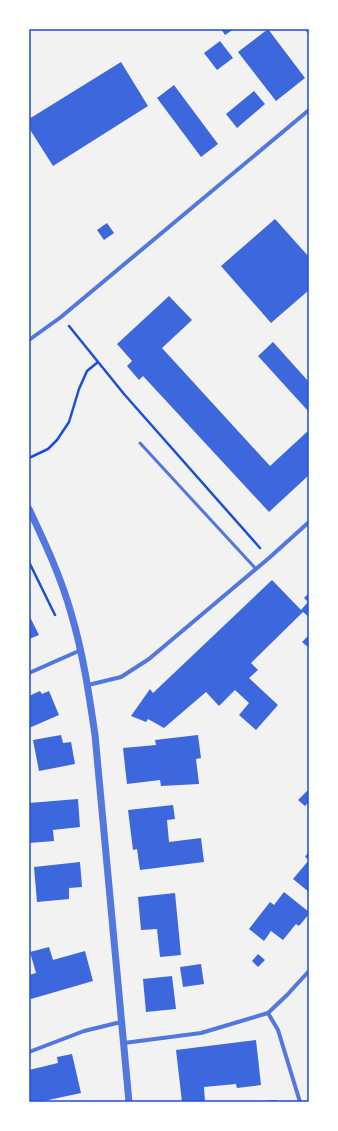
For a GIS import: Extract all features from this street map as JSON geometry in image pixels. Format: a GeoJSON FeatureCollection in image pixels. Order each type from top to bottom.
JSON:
{"type":"FeatureCollection","features":[{"type":"Feature","properties":{"kind":"street"},"geometry":{"type":"LineString","coordinates":[[29,340],[61,317],[309,110]]}},
{"type":"Feature","properties":{"kind":"street"},"geometry":{"type":"LineString","coordinates":[[29,509],[51,557],[71,612],[88,685],[95,735],[129,1102]]}},
{"type":"Feature","properties":{"kind":"street"},"geometry":{"type":"LineString","coordinates":[[88,685],[121,676],[149,659],[269,558],[309,522]]}},
{"type":"Feature","properties":{"kind":"street"},"geometry":{"type":"LineString","coordinates":[[29,673],[81,650]]}},
{"type":"Feature","properties":{"kind":"street"},"geometry":{"type":"LineString","coordinates":[[124,1044],[201,1033],[268,1013],[309,971]]}},
{"type":"Feature","properties":{"kind":"street"},"geometry":{"type":"LineString","coordinates":[[268,1013],[278,1030],[300,1102]]}},
{"type":"Feature","properties":{"kind":"street"},"geometry":{"type":"LineString","coordinates":[[29,1052],[84,1031],[121,1022]]}},
{"type":"Feature","properties":{"kind":"lane"},"geometry":{"type":"LineString","coordinates":[[140,443],[256,569]]}},
{"type":"Feature","properties":{"kind":"path"},"geometry":{"type":"LineString","coordinates":[[61,317],[124,394],[269,558]]}},
{"type":"Feature","properties":{"kind":"path"},"geometry":{"type":"LineString","coordinates":[[29,458],[48,449],[69,422],[79,389],[87,371],[98,362]]}},
{"type":"Feature","properties":{"kind":"path"},"geometry":{"type":"LineString","coordinates":[[29,562],[56,618]]}},
{"type":"Feature","properties":{"kind":"building"},"geometry":{"type":"Polygon","coordinates":[[[221,29],[234,29],[225,35],[221,29]]]}},
{"type":"Feature","properties":{"kind":"building"},"geometry":{"type":"Polygon","coordinates":[[[268,29],[305,78],[276,101],[238,52],[268,29]]]}},
{"type":"Feature","properties":{"kind":"building"},"geometry":{"type":"Polygon","coordinates":[[[220,41],[233,58],[217,70],[204,53],[220,41]]]}},
{"type":"Feature","properties":{"kind":"building"},"geometry":{"type":"Polygon","coordinates":[[[121,62],[148,106],[53,166],[29,128],[29,119],[121,62]]]}},
{"type":"Feature","properties":{"kind":"building"},"geometry":{"type":"Polygon","coordinates":[[[174,85],[218,144],[201,157],[157,98],[174,85]]]}},
{"type":"Feature","properties":{"kind":"building"},"geometry":{"type":"Polygon","coordinates":[[[254,91],[265,104],[237,128],[226,114],[254,91]]]}},
{"type":"Feature","properties":{"kind":"building"},"geometry":{"type":"Polygon","coordinates":[[[275,219],[309,257],[309,290],[271,323],[221,266],[275,219]]]}},
{"type":"Feature","properties":{"kind":"building"},"geometry":{"type":"Polygon","coordinates":[[[107,223],[114,233],[104,240],[97,230],[107,223]]]}},
{"type":"Feature","properties":{"kind":"building"},"geometry":{"type":"Polygon","coordinates":[[[169,296],[192,320],[162,348],[270,466],[309,430],[309,475],[269,512],[143,376],[139,380],[127,366],[132,361],[117,344],[169,296]]]}},
{"type":"Feature","properties":{"kind":"building"},"geometry":{"type":"Polygon","coordinates":[[[273,342],[309,382],[309,412],[258,356],[273,342]]]}},
{"type":"Feature","properties":{"kind":"building"},"geometry":{"type":"Polygon","coordinates":[[[272,580],[301,610],[308,602],[304,598],[309,593],[309,617],[303,612],[251,663],[258,670],[249,678],[278,705],[256,730],[239,715],[249,703],[235,690],[219,706],[206,692],[164,728],[148,719],[146,722],[131,716],[150,689],[153,693],[272,580]]]}},
{"type":"Feature","properties":{"kind":"building"},"geometry":{"type":"Polygon","coordinates":[[[29,615],[39,635],[29,639],[29,615]]]}},
{"type":"Feature","properties":{"kind":"building"},"geometry":{"type":"Polygon","coordinates":[[[309,635],[309,648],[302,642],[309,635]]]}},
{"type":"Feature","properties":{"kind":"building"},"geometry":{"type":"Polygon","coordinates":[[[40,691],[42,694],[49,691],[59,715],[29,728],[29,696],[40,691]]]}},
{"type":"Feature","properties":{"kind":"building"},"geometry":{"type":"Polygon","coordinates":[[[61,735],[63,743],[71,742],[75,764],[39,771],[33,740],[61,735]]]}},
{"type":"Feature","properties":{"kind":"building"},"geometry":{"type":"Polygon","coordinates":[[[198,735],[201,758],[196,759],[199,784],[161,786],[160,780],[127,784],[123,748],[156,745],[155,740],[198,735]]]}},
{"type":"Feature","properties":{"kind":"building"},"geometry":{"type":"Polygon","coordinates":[[[307,791],[309,793],[309,802],[305,806],[298,800],[307,791]]]}},
{"type":"Feature","properties":{"kind":"building"},"geometry":{"type":"Polygon","coordinates":[[[78,799],[80,827],[53,830],[54,841],[29,843],[29,803],[78,799]]]}},
{"type":"Feature","properties":{"kind":"building"},"geometry":{"type":"Polygon","coordinates":[[[173,805],[175,819],[167,820],[169,842],[201,838],[204,862],[140,870],[137,849],[133,850],[128,810],[173,805]]]}},
{"type":"Feature","properties":{"kind":"building"},"geometry":{"type":"Polygon","coordinates":[[[309,851],[309,860],[305,857],[309,851]]]}},
{"type":"Feature","properties":{"kind":"building"},"geometry":{"type":"Polygon","coordinates":[[[309,860],[309,892],[293,879],[309,860]]]}},
{"type":"Feature","properties":{"kind":"building"},"geometry":{"type":"Polygon","coordinates":[[[80,862],[82,887],[69,888],[69,899],[37,902],[34,867],[80,862]]]}},
{"type":"Feature","properties":{"kind":"building"},"geometry":{"type":"Polygon","coordinates":[[[284,892],[309,912],[309,914],[299,926],[296,924],[283,940],[271,931],[264,941],[249,929],[270,902],[274,905],[284,892]]]}},
{"type":"Feature","properties":{"kind":"building"},"geometry":{"type":"Polygon","coordinates":[[[175,893],[181,955],[160,957],[157,929],[141,930],[138,897],[175,893]]]}},
{"type":"Feature","properties":{"kind":"building"},"geometry":{"type":"Polygon","coordinates":[[[49,947],[53,960],[85,951],[93,981],[31,999],[29,993],[29,975],[36,973],[30,952],[49,947]]]}},
{"type":"Feature","properties":{"kind":"building"},"geometry":{"type":"Polygon","coordinates":[[[258,954],[265,960],[258,967],[252,961],[258,954]]]}},
{"type":"Feature","properties":{"kind":"building"},"geometry":{"type":"Polygon","coordinates":[[[201,964],[204,984],[183,987],[180,967],[201,964]]]}},
{"type":"Feature","properties":{"kind":"building"},"geometry":{"type":"Polygon","coordinates":[[[172,976],[176,1009],[146,1012],[143,979],[172,976]]]}},
{"type":"Feature","properties":{"kind":"building"},"geometry":{"type":"Polygon","coordinates":[[[256,1040],[261,1085],[237,1088],[236,1084],[204,1087],[205,1102],[182,1102],[176,1050],[256,1040]]]}},
{"type":"Feature","properties":{"kind":"building"},"geometry":{"type":"Polygon","coordinates":[[[72,1054],[81,1093],[39,1102],[29,1102],[29,1070],[58,1063],[57,1057],[72,1054]]]}},
{"type":"Feature","properties":{"kind":"building"},"geometry":{"type":"Polygon","coordinates":[[[277,1100],[277,1102],[263,1102],[263,1101],[277,1100]]]}}]}
